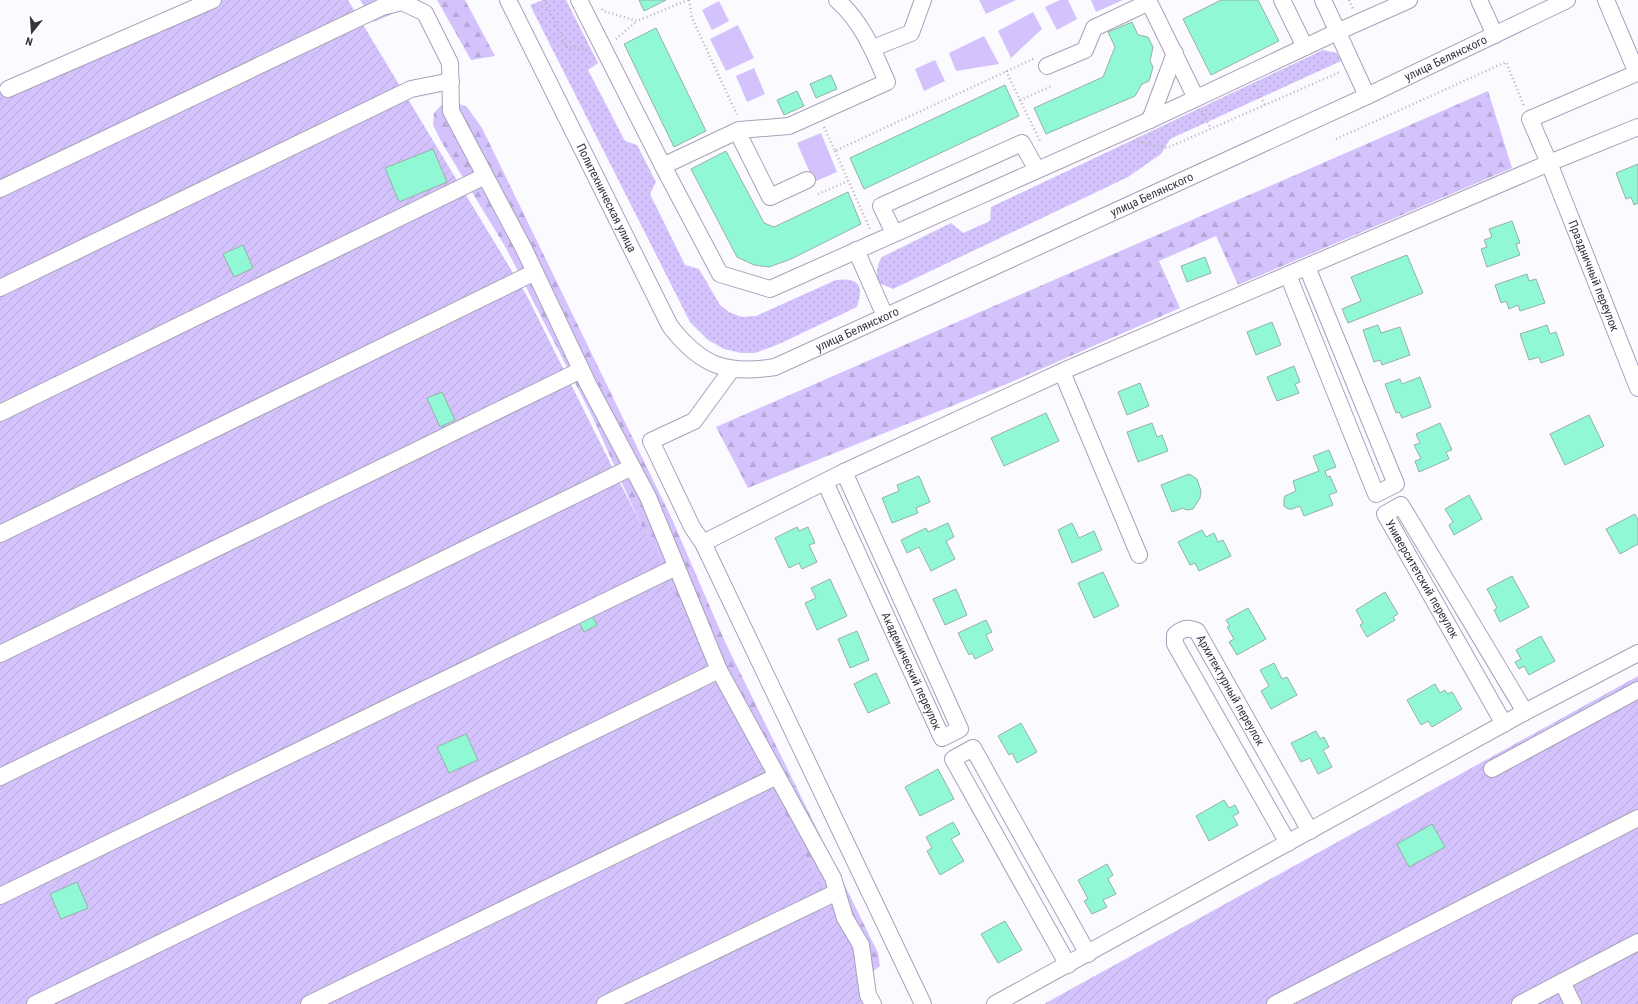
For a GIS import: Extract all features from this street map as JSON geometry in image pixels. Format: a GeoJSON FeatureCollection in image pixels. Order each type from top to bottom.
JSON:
{"type":"FeatureCollection","features":[{"type":"Feature","properties":{"kind":"street"},"geometry":{"type":"LineString","coordinates":[[8,89],[213,0]]}},
{"type":"Feature","properties":{"kind":"street","name":"Политехническая улица"},"geometry":{"type":"LineString","coordinates":[[508,0],[670,326],[683,343],[701,357],[732,369]]}},
{"type":"Feature","properties":{"kind":"street"},"geometry":{"type":"LineString","coordinates":[[579,0],[603,50],[720,274],[770,289],[1150,120],[1337,32],[1409,0]]}},
{"type":"Feature","properties":{"kind":"street"},"geometry":{"type":"LineString","coordinates":[[663,166],[740,130],[789,126],[888,82],[869,41],[850,13],[837,0]]}},
{"type":"Feature","properties":{"kind":"street"},"geometry":{"type":"LineString","coordinates":[[873,48],[911,33],[923,0]]}},
{"type":"Feature","properties":{"kind":"street"},"geometry":{"type":"LineString","coordinates":[[1282,0],[1305,47]]}},
{"type":"Feature","properties":{"kind":"street"},"geometry":{"type":"LineString","coordinates":[[1323,0],[1368,96]]}},
{"type":"Feature","properties":{"kind":"street"},"geometry":{"type":"LineString","coordinates":[[1478,0],[1495,35]]}},
{"type":"Feature","properties":{"kind":"street","name":"улица Белянского"},"geometry":{"type":"LineString","coordinates":[[732,369],[753,370],[775,367],[1368,96],[1567,0]]}},
{"type":"Feature","properties":{"kind":"street"},"geometry":{"type":"LineString","coordinates":[[1530,120],[1637,73],[1606,0]]}},
{"type":"Feature","properties":{"kind":"street"},"geometry":{"type":"LineString","coordinates":[[1042,62],[1084,50],[1094,28],[1151,1],[1196,98]]}},
{"type":"Feature","properties":{"kind":"street"},"geometry":{"type":"LineString","coordinates":[[0,189],[382,7],[402,2],[422,7],[450,63],[451,111],[535,272],[581,370],[648,497],[718,670],[833,878],[845,918],[861,945],[868,995],[873,1004]]}},
{"type":"Feature","properties":{"kind":"street"},"geometry":{"type":"LineString","coordinates":[[1150,120],[1175,53]]}},
{"type":"Feature","properties":{"kind":"street"},"geometry":{"type":"LineString","coordinates":[[0,288],[411,89],[451,81]]}},
{"type":"Feature","properties":{"kind":"street","name":"Праздничный переулок"},"geometry":{"type":"LineString","coordinates":[[1530,120],[1549,163],[1638,388]]}},
{"type":"Feature","properties":{"kind":"street"},"geometry":{"type":"LineString","coordinates":[[703,543],[844,472],[1062,372],[1549,163],[1638,127]]}},
{"type":"Feature","properties":{"kind":"street"},"geometry":{"type":"LineString","coordinates":[[740,130],[770,197],[807,180]]}},
{"type":"Feature","properties":{"kind":"street"},"geometry":{"type":"LineString","coordinates":[[894,233],[881,206],[1015,146],[1022,143],[1037,170]]}},
{"type":"Feature","properties":{"kind":"street"},"geometry":{"type":"LineString","coordinates":[[0,413],[485,176]]}},
{"type":"Feature","properties":{"kind":"street"},"geometry":{"type":"LineString","coordinates":[[856,250],[885,316]]}},
{"type":"Feature","properties":{"kind":"street"},"geometry":{"type":"LineString","coordinates":[[1288,275],[1376,494],[1396,484],[1307,267]]}},
{"type":"Feature","properties":{"kind":"street"},"geometry":{"type":"LineString","coordinates":[[0,534],[535,272]]}},
{"type":"Feature","properties":{"kind":"street"},"geometry":{"type":"LineString","coordinates":[[732,369],[694,421],[651,441],[692,527],[703,543],[923,1004]]}},
{"type":"Feature","properties":{"kind":"street"},"geometry":{"type":"LineString","coordinates":[[0,654],[581,370]]}},
{"type":"Feature","properties":{"kind":"street"},"geometry":{"type":"LineString","coordinates":[[1062,372],[1139,555]]}},
{"type":"Feature","properties":{"kind":"street"},"geometry":{"type":"LineString","coordinates":[[0,777],[632,467]]}},
{"type":"Feature","properties":{"kind":"street","name":"Академический переулок"},"geometry":{"type":"LineString","coordinates":[[825,482],[942,738],[960,729],[844,472]]}},
{"type":"Feature","properties":{"kind":"street","name":"Университетский переулок"},"geometry":{"type":"LineString","coordinates":[[1504,724],[1384,514],[1401,505],[1525,712]]}},
{"type":"Feature","properties":{"kind":"street"},"geometry":{"type":"LineString","coordinates":[[0,896],[676,567]]}},
{"type":"Feature","properties":{"kind":"street","name":"Архитектурный переулок"},"geometry":{"type":"LineString","coordinates":[[1288,843],[1175,644],[1175,635],[1181,630],[1189,628],[1197,631],[1310,831]]}},
{"type":"Feature","properties":{"kind":"street"},"geometry":{"type":"LineString","coordinates":[[995,1004],[1525,712],[1638,653]]}},
{"type":"Feature","properties":{"kind":"street"},"geometry":{"type":"LineString","coordinates":[[35,1004],[718,670]]}},
{"type":"Feature","properties":{"kind":"street"},"geometry":{"type":"LineString","coordinates":[[1492,769],[1638,690]]}},
{"type":"Feature","properties":{"kind":"street"},"geometry":{"type":"LineString","coordinates":[[1068,965],[953,759],[973,748],[1088,954]]}},
{"type":"Feature","properties":{"kind":"street"},"geometry":{"type":"LineString","coordinates":[[309,1004],[777,776]]}},
{"type":"Feature","properties":{"kind":"street"},"geometry":{"type":"LineString","coordinates":[[1275,1004],[1638,818]]}},
{"type":"Feature","properties":{"kind":"street"},"geometry":{"type":"LineString","coordinates":[[605,1004],[837,892]]}},
{"type":"Feature","properties":{"kind":"street"},"geometry":{"type":"LineString","coordinates":[[1520,1004],[1638,942]]}},
{"type":"Feature","properties":{"kind":"street"},"geometry":{"type":"LineString","coordinates":[[1562,982],[1573,1004]]}},
{"type":"Feature","properties":{"kind":"path"},"geometry":{"type":"LineString","coordinates":[[544,0],[567,47],[603,50],[637,21],[688,0],[692,18],[740,130]]}},
{"type":"Feature","properties":{"kind":"path"},"geometry":{"type":"LineString","coordinates":[[600,6],[603,11],[637,21]]}},
{"type":"Feature","properties":{"kind":"path"},"geometry":{"type":"LineString","coordinates":[[835,151],[1006,72],[1042,62]]}},
{"type":"Feature","properties":{"kind":"path"},"geometry":{"type":"LineString","coordinates":[[1336,138],[1506,62],[1530,120]]}},
{"type":"Feature","properties":{"kind":"path"},"geometry":{"type":"LineString","coordinates":[[1112,137],[1167,148],[1353,66]]}},
{"type":"Feature","properties":{"kind":"path"},"geometry":{"type":"LineString","coordinates":[[1006,72],[1041,142]]}},
{"type":"Feature","properties":{"kind":"path"},"geometry":{"type":"LineString","coordinates":[[1249,73],[1265,105]]}},
{"type":"Feature","properties":{"kind":"path"},"geometry":{"type":"LineString","coordinates":[[1020,100],[1052,86]]}},
{"type":"Feature","properties":{"kind":"path"},"geometry":{"type":"LineString","coordinates":[[818,114],[876,242]]}},
{"type":"Feature","properties":{"kind":"path"},"geometry":{"type":"LineString","coordinates":[[818,194],[848,181]]}},
{"type":"Feature","properties":{"kind":"green space"},"geometry":{"type":"Polygon","coordinates":[[[198,0],[348,0],[527,296],[880,1004],[0,1004],[0,85],[198,0]]]}},
{"type":"Feature","properties":{"kind":"green space"},"geometry":{"type":"Polygon","coordinates":[[[360,0],[416,0],[416,3],[374,22],[360,0]]]}},
{"type":"Feature","properties":{"kind":"green space"},"geometry":{"type":"Polygon","coordinates":[[[437,0],[465,0],[495,56],[471,60],[437,0]]]}},
{"type":"Feature","properties":{"kind":"green space"},"geometry":{"type":"Polygon","coordinates":[[[543,0],[566,0],[598,63],[588,70],[625,141],[637,145],[656,182],[650,194],[685,265],[699,269],[720,305],[729,312],[742,317],[756,316],[836,280],[844,279],[855,281],[858,284],[860,293],[857,307],[779,344],[755,353],[741,353],[724,349],[708,340],[690,322],[530,5],[543,0]]]}},
{"type":"Feature","properties":{"kind":"green space"},"geometry":{"type":"Polygon","coordinates":[[[979,0],[1016,0],[986,14],[979,0]]]}},
{"type":"Feature","properties":{"kind":"green space"},"geometry":{"type":"Polygon","coordinates":[[[1060,0],[1068,0],[1077,19],[1057,30],[1045,7],[1060,0]]]}},
{"type":"Feature","properties":{"kind":"green space"},"geometry":{"type":"Polygon","coordinates":[[[1091,0],[1123,0],[1096,12],[1091,0]]]}},
{"type":"Feature","properties":{"kind":"green space"},"geometry":{"type":"Polygon","coordinates":[[[719,1],[729,21],[712,30],[702,10],[719,1]]]}},
{"type":"Feature","properties":{"kind":"green space"},"geometry":{"type":"Polygon","coordinates":[[[1033,12],[1042,29],[1011,58],[998,31],[1033,12]]]}},
{"type":"Feature","properties":{"kind":"green space"},"geometry":{"type":"Polygon","coordinates":[[[738,25],[754,58],[726,71],[710,39],[738,25]]]}},
{"type":"Feature","properties":{"kind":"green space"},"geometry":{"type":"Polygon","coordinates":[[[984,36],[999,64],[956,71],[949,53],[984,36]]]}},
{"type":"Feature","properties":{"kind":"green space"},"geometry":{"type":"Polygon","coordinates":[[[1323,50],[1337,53],[1341,61],[1170,139],[1161,154],[1128,177],[893,289],[879,283],[877,270],[882,257],[951,223],[963,233],[990,221],[991,207],[1323,50]]]}},
{"type":"Feature","properties":{"kind":"green space"},"geometry":{"type":"Polygon","coordinates":[[[935,60],[945,81],[924,91],[915,69],[935,60]]]}},
{"type":"Feature","properties":{"kind":"green space"},"geometry":{"type":"Polygon","coordinates":[[[754,68],[765,94],[747,102],[736,76],[754,68]]]}},
{"type":"Feature","properties":{"kind":"green space"},"geometry":{"type":"Polygon","coordinates":[[[1488,91],[1512,168],[1238,285],[1216,236],[1159,261],[1180,308],[1009,383],[748,488],[716,427],[1488,91]]]}},
{"type":"Feature","properties":{"kind":"green space"},"geometry":{"type":"Polygon","coordinates":[[[447,99],[467,107],[482,128],[672,519],[726,644],[878,953],[880,966],[871,973],[860,970],[703,663],[592,416],[506,248],[442,143],[433,125],[434,113],[447,99]]]}},
{"type":"Feature","properties":{"kind":"green space"},"geometry":{"type":"Polygon","coordinates":[[[821,133],[837,172],[814,182],[797,143],[821,133]]]}},
{"type":"Feature","properties":{"kind":"green space"},"geometry":{"type":"Polygon","coordinates":[[[1638,676],[1638,1004],[1044,1004],[1638,676]]]}},
{"type":"Feature","properties":{"kind":"building"},"geometry":{"type":"Polygon","coordinates":[[[639,0],[666,0],[644,11],[639,0]]]}},
{"type":"Feature","properties":{"kind":"building"},"geometry":{"type":"Polygon","coordinates":[[[1221,0],[1258,0],[1279,41],[1211,75],[1183,19],[1221,0]]]}},
{"type":"Feature","properties":{"kind":"building"},"geometry":{"type":"Polygon","coordinates":[[[1132,22],[1138,35],[1148,37],[1153,47],[1150,61],[1153,67],[1149,81],[1142,84],[1135,96],[1046,134],[1034,108],[1103,77],[1115,47],[1108,32],[1132,22]]]}},
{"type":"Feature","properties":{"kind":"building"},"geometry":{"type":"Polygon","coordinates":[[[656,28],[706,131],[674,147],[624,44],[656,28]]]}},
{"type":"Feature","properties":{"kind":"building"},"geometry":{"type":"Polygon","coordinates":[[[831,75],[837,89],[816,98],[810,84],[831,75]]]}},
{"type":"Feature","properties":{"kind":"building"},"geometry":{"type":"Polygon","coordinates":[[[1005,85],[1019,116],[864,189],[850,158],[1005,85]]]}},
{"type":"Feature","properties":{"kind":"building"},"geometry":{"type":"Polygon","coordinates":[[[797,91],[804,106],[784,115],[777,100],[797,91]]]}},
{"type":"Feature","properties":{"kind":"building"},"geometry":{"type":"Polygon","coordinates":[[[433,149],[447,182],[399,202],[385,168],[433,149]]]}},
{"type":"Feature","properties":{"kind":"building"},"geometry":{"type":"Polygon","coordinates":[[[726,151],[764,223],[774,227],[848,192],[861,224],[791,259],[769,267],[754,265],[737,257],[691,169],[726,151]]]}},
{"type":"Feature","properties":{"kind":"building"},"geometry":{"type":"Polygon","coordinates":[[[1638,164],[1638,203],[1634,205],[1631,197],[1626,199],[1616,173],[1638,164]]]}},
{"type":"Feature","properties":{"kind":"building"},"geometry":{"type":"Polygon","coordinates":[[[1512,221],[1520,243],[1516,244],[1520,255],[1487,267],[1481,249],[1487,247],[1484,240],[1492,237],[1489,229],[1512,221]]]}},
{"type":"Feature","properties":{"kind":"building"},"geometry":{"type":"Polygon","coordinates":[[[243,245],[253,268],[234,277],[223,254],[243,245]]]}},
{"type":"Feature","properties":{"kind":"building"},"geometry":{"type":"Polygon","coordinates":[[[1407,255],[1423,293],[1348,323],[1342,309],[1361,301],[1351,277],[1407,255]]]}},
{"type":"Feature","properties":{"kind":"building"},"geometry":{"type":"Polygon","coordinates":[[[1205,257],[1211,273],[1187,282],[1181,266],[1205,257]]]}},
{"type":"Feature","properties":{"kind":"building"},"geometry":{"type":"Polygon","coordinates":[[[1527,274],[1529,281],[1536,279],[1545,303],[1520,311],[1518,305],[1509,309],[1506,301],[1501,303],[1495,285],[1527,274]]]}},
{"type":"Feature","properties":{"kind":"building"},"geometry":{"type":"Polygon","coordinates":[[[1272,322],[1281,345],[1256,355],[1247,332],[1272,322]]]}},
{"type":"Feature","properties":{"kind":"building"},"geometry":{"type":"Polygon","coordinates":[[[1378,325],[1381,333],[1400,327],[1410,355],[1382,365],[1380,360],[1374,362],[1363,330],[1378,325]]]}},
{"type":"Feature","properties":{"kind":"building"},"geometry":{"type":"Polygon","coordinates":[[[1547,325],[1550,334],[1556,332],[1564,355],[1541,363],[1539,357],[1529,360],[1520,334],[1547,325]]]}},
{"type":"Feature","properties":{"kind":"building"},"geometry":{"type":"Polygon","coordinates":[[[1294,366],[1300,382],[1295,384],[1299,393],[1277,401],[1267,377],[1294,366]]]}},
{"type":"Feature","properties":{"kind":"building"},"geometry":{"type":"Polygon","coordinates":[[[1420,377],[1431,407],[1402,418],[1399,412],[1396,413],[1385,384],[1400,379],[1402,384],[1420,377]]]}},
{"type":"Feature","properties":{"kind":"building"},"geometry":{"type":"Polygon","coordinates":[[[1140,383],[1149,406],[1127,415],[1118,392],[1140,383]]]}},
{"type":"Feature","properties":{"kind":"building"},"geometry":{"type":"Polygon","coordinates":[[[442,392],[455,420],[440,427],[427,398],[442,392]]]}},
{"type":"Feature","properties":{"kind":"building"},"geometry":{"type":"Polygon","coordinates":[[[1046,413],[1059,441],[1004,466],[991,438],[1046,413]]]}},
{"type":"Feature","properties":{"kind":"building"},"geometry":{"type":"Polygon","coordinates":[[[1589,415],[1604,446],[1565,465],[1550,434],[1589,415]]]}},
{"type":"Feature","properties":{"kind":"building"},"geometry":{"type":"Polygon","coordinates":[[[1152,423],[1157,437],[1162,435],[1168,451],[1138,462],[1127,432],[1152,423]]]}},
{"type":"Feature","properties":{"kind":"building"},"geometry":{"type":"Polygon","coordinates":[[[1440,423],[1452,450],[1446,452],[1449,459],[1419,472],[1415,461],[1421,459],[1414,445],[1420,443],[1416,434],[1440,423]]]}},
{"type":"Feature","properties":{"kind":"building"},"geometry":{"type":"Polygon","coordinates":[[[1329,450],[1336,467],[1325,471],[1327,477],[1330,476],[1337,492],[1329,495],[1333,505],[1304,516],[1300,506],[1288,509],[1284,506],[1284,499],[1285,496],[1296,491],[1293,481],[1319,471],[1313,456],[1329,450]]]}},
{"type":"Feature","properties":{"kind":"building"},"geometry":{"type":"Polygon","coordinates":[[[1189,474],[1197,479],[1201,491],[1200,498],[1193,509],[1186,510],[1183,508],[1172,512],[1161,485],[1189,474]]]}},
{"type":"Feature","properties":{"kind":"building"},"geometry":{"type":"Polygon","coordinates":[[[919,476],[930,502],[916,508],[918,513],[892,523],[882,498],[899,491],[897,485],[919,476]]]}},
{"type":"Feature","properties":{"kind":"building"},"geometry":{"type":"Polygon","coordinates":[[[1469,495],[1482,519],[1454,535],[1449,525],[1453,522],[1445,509],[1469,495]]]}},
{"type":"Feature","properties":{"kind":"building"},"geometry":{"type":"Polygon","coordinates":[[[1635,514],[1638,520],[1638,544],[1620,554],[1606,529],[1635,514]]]}},
{"type":"Feature","properties":{"kind":"building"},"geometry":{"type":"Polygon","coordinates":[[[948,523],[954,537],[946,541],[955,559],[931,571],[919,547],[907,553],[901,540],[926,528],[928,532],[948,523]]]}},
{"type":"Feature","properties":{"kind":"building"},"geometry":{"type":"Polygon","coordinates":[[[1072,523],[1079,538],[1094,531],[1102,550],[1072,563],[1058,530],[1072,523]]]}},
{"type":"Feature","properties":{"kind":"building"},"geometry":{"type":"Polygon","coordinates":[[[797,527],[799,531],[808,527],[815,543],[809,545],[817,562],[802,569],[799,563],[789,568],[775,538],[797,527]]]}},
{"type":"Feature","properties":{"kind":"building"},"geometry":{"type":"Polygon","coordinates":[[[1202,530],[1206,537],[1214,533],[1218,542],[1223,540],[1231,556],[1199,571],[1195,563],[1190,565],[1178,542],[1202,530]]]}},
{"type":"Feature","properties":{"kind":"building"},"geometry":{"type":"Polygon","coordinates":[[[1103,572],[1119,606],[1094,618],[1078,583],[1103,572]]]}},
{"type":"Feature","properties":{"kind":"building"},"geometry":{"type":"Polygon","coordinates":[[[1512,576],[1529,607],[1500,622],[1494,610],[1497,608],[1487,589],[1512,576]]]}},
{"type":"Feature","properties":{"kind":"building"},"geometry":{"type":"Polygon","coordinates":[[[830,579],[847,616],[817,630],[805,603],[816,598],[811,588],[830,579]]]}},
{"type":"Feature","properties":{"kind":"building"},"geometry":{"type":"Polygon","coordinates":[[[956,589],[967,615],[945,625],[933,599],[956,589]]]}},
{"type":"Feature","properties":{"kind":"building"},"geometry":{"type":"Polygon","coordinates":[[[1385,592],[1398,614],[1393,617],[1395,620],[1367,637],[1360,625],[1363,623],[1356,610],[1385,592]]]}},
{"type":"Feature","properties":{"kind":"building"},"geometry":{"type":"Polygon","coordinates":[[[1248,608],[1266,639],[1237,655],[1229,642],[1234,639],[1227,627],[1230,626],[1226,620],[1248,608]]]}},
{"type":"Feature","properties":{"kind":"building"},"geometry":{"type":"Polygon","coordinates":[[[591,613],[597,625],[584,632],[578,620],[591,613]]]}},
{"type":"Feature","properties":{"kind":"building"},"geometry":{"type":"Polygon","coordinates":[[[986,620],[992,632],[986,635],[993,650],[975,659],[972,653],[969,655],[958,633],[986,620]]]}},
{"type":"Feature","properties":{"kind":"building"},"geometry":{"type":"Polygon","coordinates":[[[857,631],[869,660],[850,668],[838,639],[857,631]]]}},
{"type":"Feature","properties":{"kind":"building"},"geometry":{"type":"Polygon","coordinates":[[[1541,636],[1555,661],[1529,675],[1524,666],[1519,669],[1515,662],[1521,659],[1516,650],[1541,636]]]}},
{"type":"Feature","properties":{"kind":"building"},"geometry":{"type":"Polygon","coordinates":[[[1274,663],[1282,679],[1287,677],[1297,695],[1271,709],[1261,691],[1269,686],[1260,670],[1274,663]]]}},
{"type":"Feature","properties":{"kind":"building"},"geometry":{"type":"Polygon","coordinates":[[[876,673],[890,703],[868,713],[854,684],[876,673]]]}},
{"type":"Feature","properties":{"kind":"building"},"geometry":{"type":"Polygon","coordinates":[[[1435,684],[1440,693],[1445,690],[1447,694],[1452,692],[1462,709],[1432,727],[1428,721],[1421,725],[1407,700],[1435,684]]]}},
{"type":"Feature","properties":{"kind":"building"},"geometry":{"type":"Polygon","coordinates":[[[1021,723],[1037,752],[1017,763],[1012,753],[1009,755],[998,736],[1021,723]]]}},
{"type":"Feature","properties":{"kind":"building"},"geometry":{"type":"Polygon","coordinates":[[[1316,731],[1320,739],[1324,737],[1329,747],[1323,750],[1332,767],[1318,774],[1310,758],[1301,762],[1291,743],[1316,731]]]}},
{"type":"Feature","properties":{"kind":"building"},"geometry":{"type":"Polygon","coordinates":[[[466,734],[478,760],[449,773],[437,747],[466,734]]]}},
{"type":"Feature","properties":{"kind":"building"},"geometry":{"type":"Polygon","coordinates":[[[938,769],[954,799],[920,816],[905,787],[938,769]]]}},
{"type":"Feature","properties":{"kind":"building"},"geometry":{"type":"Polygon","coordinates":[[[1224,800],[1229,808],[1235,805],[1239,813],[1233,816],[1238,825],[1209,841],[1196,816],[1224,800]]]}},
{"type":"Feature","properties":{"kind":"building"},"geometry":{"type":"Polygon","coordinates":[[[953,822],[960,834],[951,839],[964,861],[940,875],[927,851],[932,848],[926,837],[953,822]]]}},
{"type":"Feature","properties":{"kind":"building"},"geometry":{"type":"Polygon","coordinates":[[[1432,824],[1445,847],[1409,867],[1397,844],[1432,824]]]}},
{"type":"Feature","properties":{"kind":"building"},"geometry":{"type":"Polygon","coordinates":[[[1107,864],[1113,875],[1108,879],[1116,894],[1103,900],[1107,907],[1092,914],[1084,901],[1088,899],[1078,880],[1107,864]]]}},
{"type":"Feature","properties":{"kind":"building"},"geometry":{"type":"Polygon","coordinates":[[[77,882],[88,908],[61,919],[50,894],[77,882]]]}},
{"type":"Feature","properties":{"kind":"building"},"geometry":{"type":"Polygon","coordinates":[[[1005,921],[1022,950],[998,963],[981,934],[1005,921]]]}}]}
